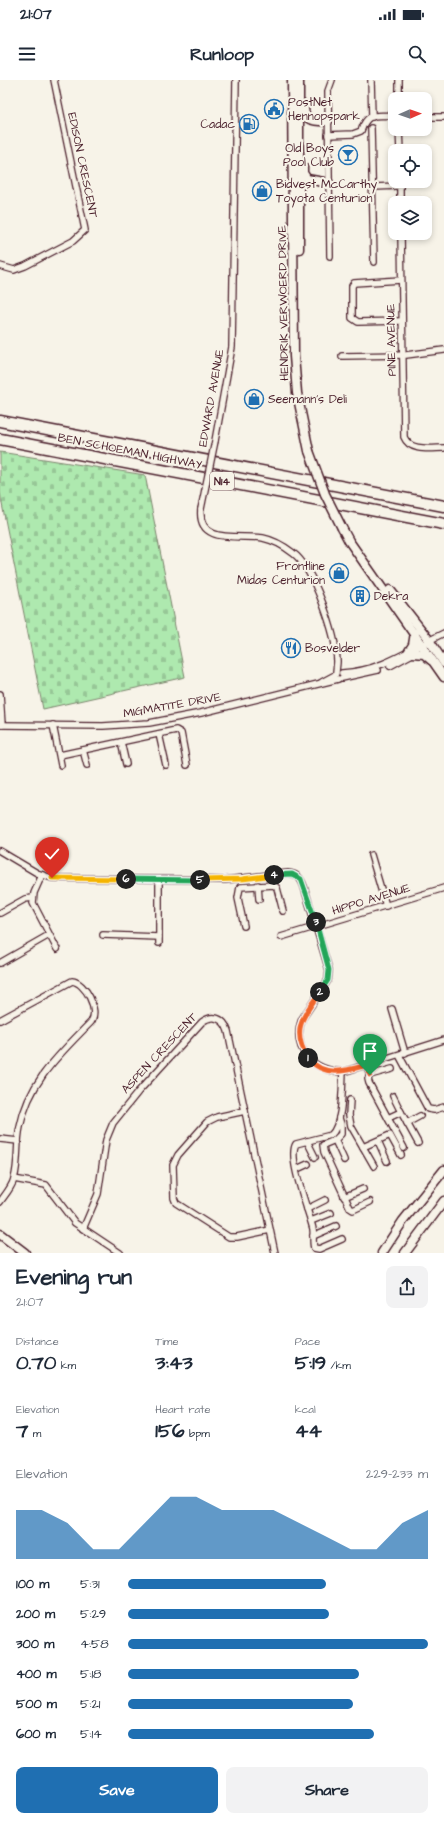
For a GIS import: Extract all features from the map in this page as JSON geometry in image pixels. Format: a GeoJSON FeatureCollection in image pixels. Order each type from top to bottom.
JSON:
{"type":"FeatureCollection","features":[{"type":"Feature","properties":{"kind":"highway","name":"BEN SCHOEMAN HIGHWAY"},"geometry":{"type":"LineString","coordinates":[[0,422],[444,506]]}},
{"type":"Feature","properties":{"kind":"highway","name":"BEN SCHOEMAN HIGHWAY"},"geometry":{"type":"LineString","coordinates":[[0,439],[444,524]]}},
{"type":"Feature","properties":{"kind":"main road","name":"HENDRIK VERWOERD DRIVE"},"geometry":{"type":"LineString","coordinates":[[292,80],[294,356],[297,393],[311,450],[325,494],[344,526],[427,644],[435,663],[444,677]]}},
{"type":"Feature","properties":{"kind":"main road","name":"HENDRIK VERWOERD DRIVE"},"geometry":{"type":"LineString","coordinates":[[299,80],[300,384],[311,450]]}},
{"type":"Feature","properties":{"kind":"main road"},"geometry":{"type":"LineString","coordinates":[[303,80],[305,115],[312,121],[328,121]]}},
{"type":"Feature","properties":{"kind":"main road"},"geometry":{"type":"LineString","coordinates":[[299,123],[303,175],[307,179],[329,183]]}},
{"type":"Feature","properties":{"kind":"main road"},"geometry":{"type":"LineString","coordinates":[[299,193],[305,186],[320,182]]}},
{"type":"Feature","properties":{"kind":"main road","name":"HENDRIK VERWOERD DRIVE"},"geometry":{"type":"LineString","coordinates":[[344,526],[353,546],[415,633],[444,663]]}},
{"type":"Feature","properties":{"kind":"main road"},"geometry":{"type":"LineString","coordinates":[[415,633],[411,652],[424,654],[435,663]]}},
{"type":"Feature","properties":{"kind":"main road"},"geometry":{"type":"LineString","coordinates":[[382,1253],[403,1221],[444,1170]]}},
{"type":"Feature","properties":{"kind":"main road"},"geometry":{"type":"LineString","coordinates":[[405,1253],[444,1201]]}},
{"type":"Feature","properties":{"kind":"main road"},"geometry":{"type":"LineString","coordinates":[[0,1234],[25,1253]]}},
{"type":"Feature","properties":{"kind":"street","name":"EDISON CRESCENT"},"geometry":{"type":"LineString","coordinates":[[0,266],[14,270],[25,266],[73,241],[85,230],[54,80]]}},
{"type":"Feature","properties":{"kind":"street","name":"EDWARD AVENUE"},"geometry":{"type":"LineString","coordinates":[[236,80],[232,347],[201,509],[201,518],[205,527],[216,535],[268,540],[288,549],[302,561],[310,574],[320,598],[331,633],[339,675]]}},
{"type":"Feature","properties":{"kind":"street"},"geometry":{"type":"LineString","coordinates":[[330,256],[328,91],[332,80]]}},
{"type":"Feature","properties":{"kind":"street"},"geometry":{"type":"LineString","coordinates":[[371,80],[372,117]]}},
{"type":"Feature","properties":{"kind":"street"},"geometry":{"type":"LineString","coordinates":[[399,80],[399,92]]}},
{"type":"Feature","properties":{"kind":"street"},"geometry":{"type":"LineString","coordinates":[[328,135],[359,132],[365,120],[372,117],[388,116]]}},
{"type":"Feature","properties":{"kind":"street"},"geometry":{"type":"LineString","coordinates":[[432,117],[444,117]]}},
{"type":"Feature","properties":{"kind":"street"},"geometry":{"type":"LineString","coordinates":[[371,128],[374,262]]}},
{"type":"Feature","properties":{"kind":"street"},"geometry":{"type":"LineString","coordinates":[[373,187],[388,185]]}},
{"type":"Feature","properties":{"kind":"street","name":"PINE AVENUE"},"geometry":{"type":"LineString","coordinates":[[401,240],[404,434],[406,441],[410,446],[420,448],[444,448]]}},
{"type":"Feature","properties":{"kind":"street"},"geometry":{"type":"LineString","coordinates":[[401,280],[361,282],[353,284],[352,318],[358,322],[402,321]]}},
{"type":"Feature","properties":{"kind":"street"},"geometry":{"type":"LineString","coordinates":[[342,356],[402,355],[444,350]]}},
{"type":"Feature","properties":{"kind":"street","name":"MIGMATITE DRIVE"},"geometry":{"type":"LineString","coordinates":[[1,725],[103,726],[149,723],[201,713],[322,682],[339,675],[365,674],[385,668],[442,634]]}},
{"type":"Feature","properties":{"kind":"street"},"geometry":{"type":"LineString","coordinates":[[0,694],[1,725]]}},
{"type":"Feature","properties":{"kind":"street"},"geometry":{"type":"LineString","coordinates":[[53,726],[61,765]]}},
{"type":"Feature","properties":{"kind":"street"},"geometry":{"type":"LineString","coordinates":[[60,756],[179,731],[187,765]]}},
{"type":"Feature","properties":{"kind":"street"},"geometry":{"type":"LineString","coordinates":[[159,734],[166,766]]}},
{"type":"Feature","properties":{"kind":"street"},"geometry":{"type":"LineString","coordinates":[[121,742],[126,764]]}},
{"type":"Feature","properties":{"kind":"street"},"geometry":{"type":"LineString","coordinates":[[83,750],[87,765]]}},
{"type":"Feature","properties":{"kind":"street"},"geometry":{"type":"LineString","coordinates":[[0,851],[42,875],[58,878],[159,880],[242,879],[288,873],[297,876],[303,884],[329,966],[329,977],[302,1018],[299,1031],[306,1055],[314,1064],[326,1070],[343,1072],[444,1040]]}},
{"type":"Feature","properties":{"kind":"street"},"geometry":{"type":"LineString","coordinates":[[371,855],[386,906]]}},
{"type":"Feature","properties":{"kind":"street"},"geometry":{"type":"LineString","coordinates":[[42,875],[33,898],[36,911],[57,949]]}},
{"type":"Feature","properties":{"kind":"street"},"geometry":{"type":"LineString","coordinates":[[242,879],[243,886]]}},
{"type":"Feature","properties":{"kind":"street"},"geometry":{"type":"LineString","coordinates":[[103,935],[159,940],[159,880]]}},
{"type":"Feature","properties":{"kind":"street"},"geometry":{"type":"LineString","coordinates":[[258,885],[259,899]]}},
{"type":"Feature","properties":{"kind":"street"},"geometry":{"type":"LineString","coordinates":[[244,926],[238,896],[240,887],[275,885],[283,911]]}},
{"type":"Feature","properties":{"kind":"street","name":"HIPPO AVENUE"},"geometry":{"type":"LineString","coordinates":[[281,938],[444,888]]}},
{"type":"Feature","properties":{"kind":"street"},"geometry":{"type":"LineString","coordinates":[[0,913],[25,899],[33,898]]}},
{"type":"Feature","properties":{"kind":"street"},"geometry":{"type":"LineString","coordinates":[[0,963],[49,934]]}},
{"type":"Feature","properties":{"kind":"street"},"geometry":{"type":"LineString","coordinates":[[0,1020],[72,981],[79,983],[83,987],[93,1004],[95,1012],[91,1022],[40,1077],[25,1109],[19,1128],[14,1180],[0,1202]]}},
{"type":"Feature","properties":{"kind":"street"},"geometry":{"type":"LineString","coordinates":[[392,1009],[402,1054],[428,1109],[434,1110],[444,1107]]}},
{"type":"Feature","properties":{"kind":"street","name":"ASPEN CRESCENT"},"geometry":{"type":"LineString","coordinates":[[83,1230],[98,1194],[106,1140],[113,1122],[138,1092],[206,1018],[217,1017],[224,1022],[227,1027],[275,1253]]}},
{"type":"Feature","properties":{"kind":"street"},"geometry":{"type":"LineString","coordinates":[[367,1065],[370,1075],[368,1079],[369,1083],[404,1148]]}},
{"type":"Feature","properties":{"kind":"street"},"geometry":{"type":"LineString","coordinates":[[370,1075],[392,1069]]}},
{"type":"Feature","properties":{"kind":"street"},"geometry":{"type":"LineString","coordinates":[[342,1239],[316,1249],[313,1242],[311,1221],[296,1169],[294,1148],[296,1144],[332,1135],[336,1128],[339,1116],[343,1072]]}},
{"type":"Feature","properties":{"kind":"street"},"geometry":{"type":"LineString","coordinates":[[393,1096],[418,1143]]}},
{"type":"Feature","properties":{"kind":"street"},"geometry":{"type":"LineString","coordinates":[[350,1100],[349,1115],[351,1126],[374,1166]]}},
{"type":"Feature","properties":{"kind":"street"},"geometry":{"type":"LineString","coordinates":[[245,1111],[217,1117],[207,1122],[180,1152],[173,1165],[174,1198],[180,1206],[229,1237],[237,1237],[270,1230]]}},
{"type":"Feature","properties":{"kind":"street"},"geometry":{"type":"LineString","coordinates":[[388,1118],[401,1112]]}},
{"type":"Feature","properties":{"kind":"street"},"geometry":{"type":"LineString","coordinates":[[339,1116],[349,1115]]}},
{"type":"Feature","properties":{"kind":"street"},"geometry":{"type":"LineString","coordinates":[[339,1116],[342,1124],[341,1134],[335,1140],[325,1144],[323,1148],[344,1197],[351,1209],[370,1202]]}},
{"type":"Feature","properties":{"kind":"street"},"geometry":{"type":"LineString","coordinates":[[407,1123],[420,1116]]}},
{"type":"Feature","properties":{"kind":"street"},"geometry":{"type":"LineString","coordinates":[[363,1147],[389,1135],[392,1136],[401,1155]]}},
{"type":"Feature","properties":{"kind":"street"},"geometry":{"type":"LineString","coordinates":[[0,1139],[18,1141]]}},
{"type":"Feature","properties":{"kind":"street"},"geometry":{"type":"LineString","coordinates":[[335,1140],[344,1160]]}},
{"type":"Feature","properties":{"kind":"street"},"geometry":{"type":"LineString","coordinates":[[307,1141],[315,1157]]}},
{"type":"Feature","properties":{"kind":"street"},"geometry":{"type":"LineString","coordinates":[[378,1141],[387,1161]]}},
{"type":"Feature","properties":{"kind":"street"},"geometry":{"type":"LineString","coordinates":[[296,1169],[308,1164]]}},
{"type":"Feature","properties":{"kind":"street"},"geometry":{"type":"LineString","coordinates":[[14,1180],[46,1185],[70,1218],[83,1230],[120,1253]]}},
{"type":"Feature","properties":{"kind":"street"},"geometry":{"type":"LineString","coordinates":[[344,1197],[363,1189]]}},
{"type":"Feature","properties":{"kind":"street"},"geometry":{"type":"LineString","coordinates":[[307,1209],[325,1200]]}},
{"type":"Feature","properties":{"kind":"street"},"geometry":{"type":"LineString","coordinates":[[311,1221],[331,1214]]}},
{"type":"Feature","properties":{"kind":"street"},"geometry":{"type":"LineString","coordinates":[[313,1236],[336,1226]]}},
{"type":"Feature","properties":{"kind":"green space"},"geometry":{"type":"Polygon","coordinates":[[[0,452],[145,475],[185,677],[43,709],[2,504],[0,492],[0,452]]]}},
{"type":"Feature","properties":{"kind":"place","name":"PostNet Hennopspark"},"geometry":{"type":"Point","coordinates":[274,109]}},
{"type":"Feature","properties":{"kind":"place","name":"Cadac"},"geometry":{"type":"Point","coordinates":[249,124]}},
{"type":"Feature","properties":{"kind":"place","name":"Old Boys Pool Club"},"geometry":{"type":"Point","coordinates":[348,155]}},
{"type":"Feature","properties":{"kind":"place","name":"Bidvest McCarthy Toyota Centurion"},"geometry":{"type":"Point","coordinates":[262,191]}},
{"type":"Feature","properties":{"kind":"place","name":"Seemann's Deli"},"geometry":{"type":"Point","coordinates":[254,399]}},
{"type":"Feature","properties":{"kind":"place","name":"Frontline Midas Centurion"},"geometry":{"type":"Point","coordinates":[339,573]}},
{"type":"Feature","properties":{"kind":"place","name":"Dekra"},"geometry":{"type":"Point","coordinates":[360,596]}},
{"type":"Feature","properties":{"kind":"place","name":"Bosvelder"},"geometry":{"type":"Point","coordinates":[291,648]}},
{"type":"Feature","properties":{"kind":"route"},"geometry":{"type":"LineString","coordinates":[[52,878],[225,880],[288,873],[297,876],[301,879],[303,884],[329,966],[328,980],[302,1018],[299,1031],[303,1049],[311,1062],[326,1070],[343,1072],[367,1065],[370,1075]]}}]}
